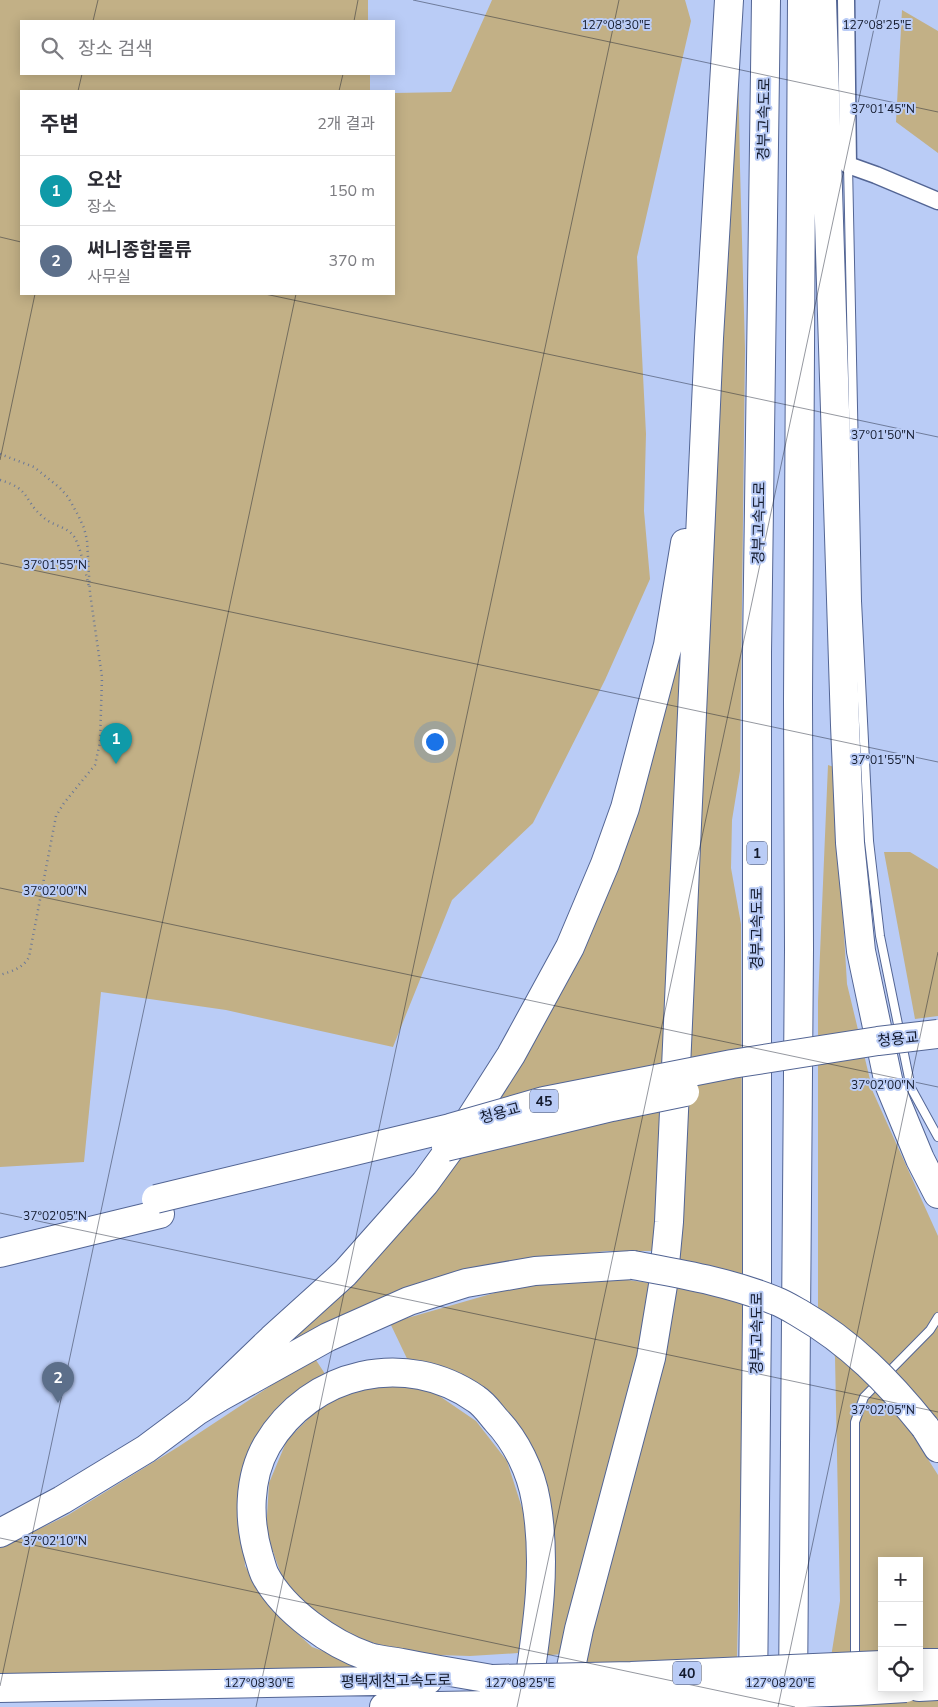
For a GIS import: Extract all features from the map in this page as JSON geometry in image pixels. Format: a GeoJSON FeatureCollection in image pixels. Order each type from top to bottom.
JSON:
{"type":"FeatureCollection","features":[{"type":"Feature","properties":{"kind":"highway"},"geometry":{"type":"LineString","coordinates":[[563,1707],[579,1629],[651,1358],[667,1240],[708,338],[729,0]]}},
{"type":"Feature","properties":{"kind":"highway","name":"경부고속도로"},"geometry":{"type":"LineString","coordinates":[[753,1707],[757,1325],[757,652],[766,0]]}},
{"type":"Feature","properties":{"kind":"highway"},"geometry":{"type":"LineString","coordinates":[[793,1707],[800,949],[798,690],[802,0]]}},
{"type":"Feature","properties":{"kind":"highway"},"geometry":{"type":"LineString","coordinates":[[822,0],[850,843],[860,941],[889,1084],[920,1159],[938,1194]]}},
{"type":"Feature","properties":{"kind":"highway"},"geometry":{"type":"LineString","coordinates":[[0,1533],[62,1500],[146,1449],[197,1411],[272,1339],[345,1273],[425,1183],[460,1135],[511,1055],[570,947],[605,864],[625,808],[668,645],[685,544],[708,338]]}},
{"type":"Feature","properties":{"kind":"highway","name":"청용교"},"geometry":{"type":"LineString","coordinates":[[158,1206],[544,1101],[732,1064],[878,1041],[938,1034]]}},
{"type":"Feature","properties":{"kind":"highway","name":"청용교"},"geometry":{"type":"LineString","coordinates":[[158,1206],[622,1105],[756,1078],[869,1059],[938,1050]]}},
{"type":"Feature","properties":{"kind":"highway","name":"45"},"geometry":{"type":"LineString","coordinates":[[0,1236],[158,1206]]}},
{"type":"Feature","properties":{"kind":"highway","name":"45"},"geometry":{"type":"LineString","coordinates":[[0,1253],[158,1206]]}},
{"type":"Feature","properties":{"kind":"highway"},"geometry":{"type":"LineString","coordinates":[[197,1411],[328,1337],[409,1301],[466,1283],[534,1271],[632,1264],[710,1279],[777,1301],[820,1325],[864,1359],[902,1398],[932,1437]]}},
{"type":"Feature","properties":{"kind":"highway"},"geometry":{"type":"LineString","coordinates":[[492,1692],[369,1657],[328,1638],[295,1613],[264,1574],[253,1537],[251,1505],[256,1473],[267,1445],[289,1417],[313,1396],[338,1382],[367,1375],[394,1372],[421,1374],[452,1385],[478,1400],[506,1430],[520,1453],[536,1499],[540,1529],[542,1583],[525,1707]]}},
{"type":"Feature","properties":{"kind":"highway"},"geometry":{"type":"LineString","coordinates":[[923,1663],[938,1662]]}},
{"type":"Feature","properties":{"kind":"highway","name":"평택제천고속도로"},"geometry":{"type":"LineString","coordinates":[[384,1707],[632,1676],[878,1665]]}},
{"type":"Feature","properties":{"kind":"highway"},"geometry":{"type":"LineString","coordinates":[[923,1687],[938,1686]]}},
{"type":"Feature","properties":{"kind":"highway","name":"평택제천고속도로"},"geometry":{"type":"LineString","coordinates":[[0,1688],[492,1692],[878,1688]]}},
{"type":"Feature","properties":{"kind":"street"},"geometry":{"type":"LineString","coordinates":[[846,0],[848,166],[876,175],[938,201]]}},
{"type":"Feature","properties":{"kind":"lane"},"geometry":{"type":"LineString","coordinates":[[848,166],[857,601],[869,841],[880,936],[911,1088],[938,1137]]}},
{"type":"Feature","properties":{"kind":"lane"},"geometry":{"type":"LineString","coordinates":[[855,1698],[855,1422],[864,1397],[930,1330],[938,1316]]}},
{"type":"Feature","properties":{"kind":"path"},"geometry":{"type":"LineString","coordinates":[[0,454],[34,467],[60,488],[68,497],[78,515],[85,534],[90,593],[102,677],[100,742],[97,760],[92,770],[64,803],[56,816],[29,957],[21,967],[0,975]]}},
{"type":"Feature","properties":{"kind":"path"},"geometry":{"type":"LineString","coordinates":[[0,480],[18,486],[44,518],[73,535],[79,548],[90,593]]}},
{"type":"Feature","properties":{"kind":"shaded area"},"geometry":{"type":"Polygon","coordinates":[[[0,0],[368,0],[368,20],[20,20],[20,75],[370,75],[370,90],[20,90],[20,295],[395,295],[395,93],[451,92],[492,0],[685,0],[691,21],[637,257],[646,434],[644,511],[650,579],[605,680],[533,823],[452,900],[393,1047],[226,1010],[101,992],[84,1162],[0,1167],[0,0]]]}},
{"type":"Feature","properties":{"kind":"shaded area"},"geometry":{"type":"Polygon","coordinates":[[[737,8],[745,349],[740,771],[732,820],[731,868],[741,924],[743,1371],[736,1707],[573,1707],[643,1423],[737,8]]]}},
{"type":"Feature","properties":{"kind":"shaded area"},"geometry":{"type":"Polygon","coordinates":[[[902,10],[938,31],[938,153],[896,122],[902,10]]]}},
{"type":"Feature","properties":{"kind":"shaded area"},"geometry":{"type":"Polygon","coordinates":[[[685,625],[655,1251],[607,1251],[533,1259],[281,1351],[278,1345],[357,1269],[542,1015],[685,625]]]}},
{"type":"Feature","properties":{"kind":"shaded area"},"geometry":{"type":"Polygon","coordinates":[[[828,765],[834,767],[847,984],[873,1092],[938,1236],[938,1430],[933,1423],[912,1434],[938,1475],[938,1707],[823,1707],[840,1601],[835,1357],[818,1310],[818,1001],[828,765]]]}},
{"type":"Feature","properties":{"kind":"shaded area"},"geometry":{"type":"Polygon","coordinates":[[[884,852],[910,852],[938,869],[938,1016],[915,1019],[884,852]]]}},
{"type":"Feature","properties":{"kind":"shaded area"},"geometry":{"type":"Polygon","coordinates":[[[588,1279],[628,1280],[650,1283],[641,1359],[563,1654],[538,1656],[547,1585],[500,1412],[411,1367],[390,1323],[515,1287],[588,1279]]]}},
{"type":"Feature","properties":{"kind":"shaded area"},"geometry":{"type":"Polygon","coordinates":[[[314,1357],[329,1380],[241,1501],[245,1566],[272,1610],[312,1647],[372,1669],[0,1675],[0,1548],[68,1515],[178,1447],[314,1357]]]}},
{"type":"Feature","properties":{"kind":"shaded area"},"geometry":{"type":"Polygon","coordinates":[[[399,1384],[435,1393],[476,1421],[507,1461],[523,1511],[529,1559],[525,1624],[518,1653],[470,1656],[439,1655],[401,1650],[361,1640],[307,1609],[282,1577],[266,1532],[269,1483],[287,1440],[316,1411],[341,1397],[365,1389],[399,1384]]]}},
{"type":"Feature","properties":{"kind":"place","name":"오산"},"geometry":{"type":"Point","coordinates":[116,764]}},
{"type":"Feature","properties":{"kind":"place","name":"써니종합물류"},"geometry":{"type":"Point","coordinates":[58,1403]}}]}
